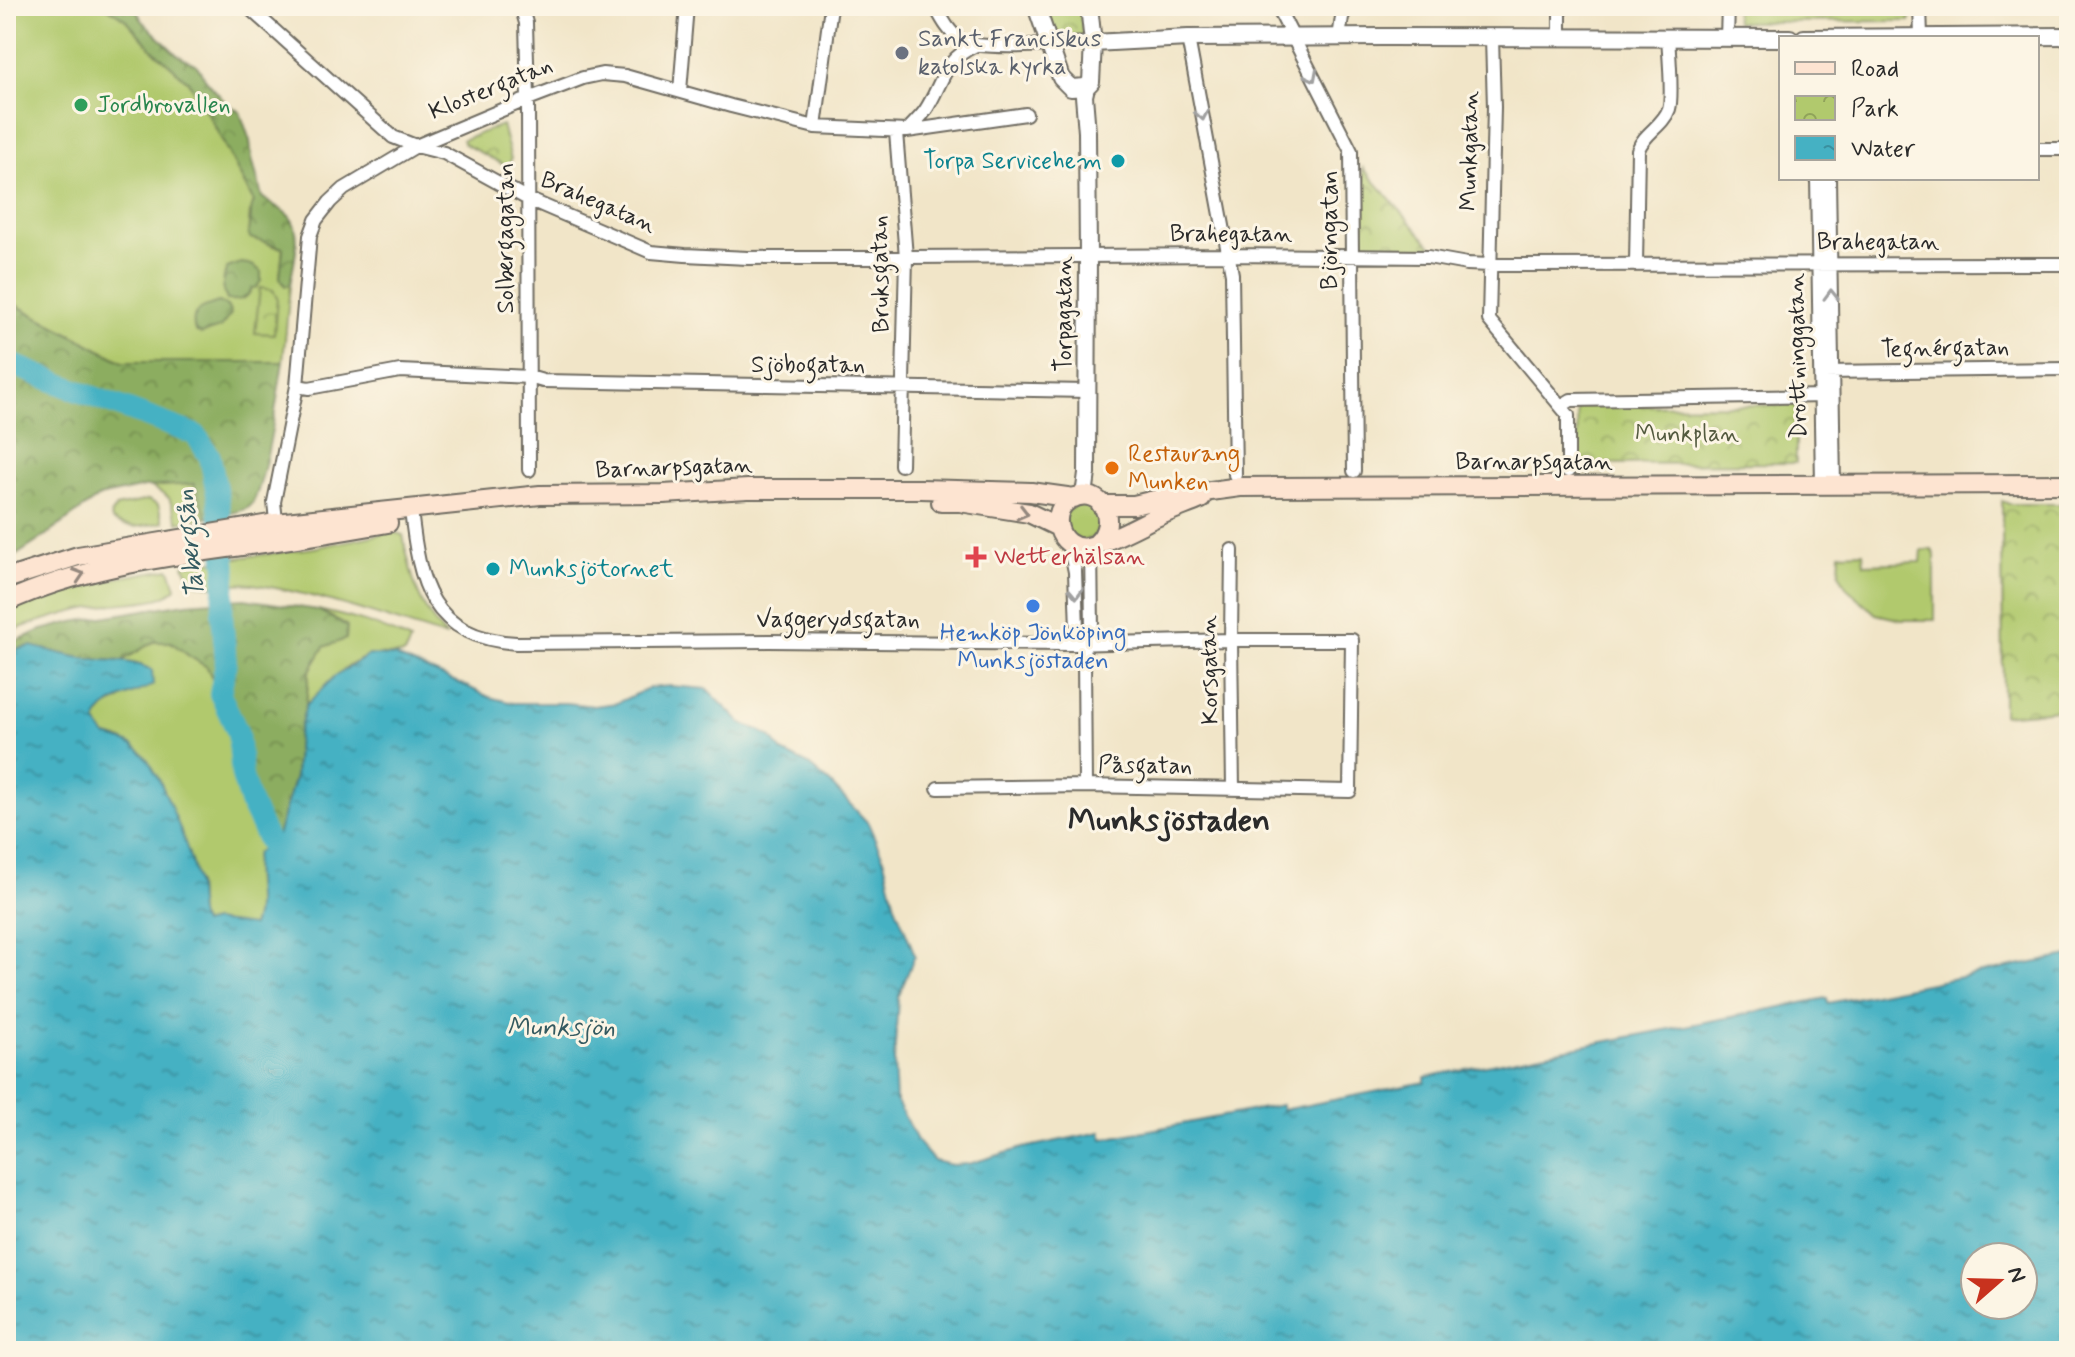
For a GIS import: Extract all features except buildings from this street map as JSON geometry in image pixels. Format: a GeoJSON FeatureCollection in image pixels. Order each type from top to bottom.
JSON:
{"type":"FeatureCollection","features":[{"type":"Feature","properties":{"kind":"main road","name":"Barnarpsgatan"},"geometry":{"type":"LineString","coordinates":[[1094,544],[1238,481]]}},
{"type":"Feature","properties":{"kind":"main road","name":"Barnarpsgatan"},"geometry":{"type":"LineString","coordinates":[[201,543],[540,495],[663,494],[748,489],[921,489],[1031,492],[1134,505],[1238,481],[2069,484]]}},
{"type":"Feature","properties":{"kind":"main road","name":"Barnarpsgatan"},"geometry":{"type":"LineString","coordinates":[[412,514],[514,505],[902,500],[960,502],[1029,513],[1058,527]]}},
{"type":"Feature","properties":{"kind":"main road"},"geometry":{"type":"LineString","coordinates":[[1086,500],[1107,516],[1108,525],[1103,537],[1094,544],[1080,547],[1062,536],[1057,518],[1066,502],[1086,500]]}},
{"type":"Feature","properties":{"kind":"main road"},"geometry":{"type":"LineString","coordinates":[[6,579],[78,556],[201,543]]}},
{"type":"Feature","properties":{"kind":"main road"},"geometry":{"type":"LineString","coordinates":[[6,602],[85,572],[154,558],[201,543]]}},
{"type":"Feature","properties":{"kind":"street","name":"Brahegatan"},"geometry":{"type":"LineString","coordinates":[[247,6],[393,137],[444,153],[528,199],[651,252],[748,258],[1428,257],[1490,265],[2069,264]]}},
{"type":"Feature","properties":{"kind":"street","name":"Solbergagatan"},"geometry":{"type":"LineString","coordinates":[[521,6],[526,23],[528,99],[529,470]]}},
{"type":"Feature","properties":{"kind":"street"},"geometry":{"type":"LineString","coordinates":[[680,91],[687,6]]}},
{"type":"Feature","properties":{"kind":"street"},"geometry":{"type":"LineString","coordinates":[[815,127],[831,6]]}},
{"type":"Feature","properties":{"kind":"street"},"geometry":{"type":"LineString","coordinates":[[935,6],[955,36],[976,45],[1292,37],[1779,38]]}},
{"type":"Feature","properties":{"kind":"street","name":"Torpagatan"},"geometry":{"type":"LineString","coordinates":[[1036,6],[1061,78],[1087,132]]}},
{"type":"Feature","properties":{"kind":"street","name":"Torpagatan"},"geometry":{"type":"LineString","coordinates":[[1086,500],[1088,256],[1084,96],[1091,82],[1093,43],[1089,6]]}},
{"type":"Feature","properties":{"kind":"street","name":"Björngatan"},"geometry":{"type":"LineString","coordinates":[[1277,6],[1351,151],[1354,471]]}},
{"type":"Feature","properties":{"kind":"street"},"geometry":{"type":"LineString","coordinates":[[1339,38],[1342,17],[1348,6]]}},
{"type":"Feature","properties":{"kind":"street"},"geometry":{"type":"LineString","coordinates":[[1560,6],[1560,38]]}},
{"type":"Feature","properties":{"kind":"street"},"geometry":{"type":"LineString","coordinates":[[1727,38],[1728,6]]}},
{"type":"Feature","properties":{"kind":"street"},"geometry":{"type":"LineString","coordinates":[[1920,6],[1921,36]]}},
{"type":"Feature","properties":{"kind":"street"},"geometry":{"type":"LineString","coordinates":[[2039,36],[2069,36]]}},
{"type":"Feature","properties":{"kind":"street"},"geometry":{"type":"LineString","coordinates":[[1188,38],[1232,274],[1238,481]]}},
{"type":"Feature","properties":{"kind":"street","name":"Munkgatan"},"geometry":{"type":"LineString","coordinates":[[1492,38],[1494,107],[1489,320],[1561,406]]}},
{"type":"Feature","properties":{"kind":"street"},"geometry":{"type":"LineString","coordinates":[[1636,264],[1638,150],[1642,139],[1659,124],[1669,108],[1668,38]]}},
{"type":"Feature","properties":{"kind":"street"},"geometry":{"type":"LineString","coordinates":[[901,131],[925,111],[951,62],[961,51],[976,45]]}},
{"type":"Feature","properties":{"kind":"street","name":"Klostergatan"},"geometry":{"type":"LineString","coordinates":[[277,532],[274,502],[297,386],[310,236],[316,220],[344,189],[416,146],[528,99],[602,74],[625,76],[815,127],[901,131],[1026,114]]}},
{"type":"Feature","properties":{"kind":"street"},"geometry":{"type":"LineString","coordinates":[[1061,78],[1071,88],[1086,87]]}},
{"type":"Feature","properties":{"kind":"street","name":"Bruksgatan"},"geometry":{"type":"LineString","coordinates":[[901,131],[906,257],[901,465]]}},
{"type":"Feature","properties":{"kind":"street"},"geometry":{"type":"LineString","coordinates":[[2039,149],[2069,149]]}},
{"type":"Feature","properties":{"kind":"street","name":"Drottninggatan"},"geometry":{"type":"LineString","coordinates":[[1817,180],[1825,264]]}},
{"type":"Feature","properties":{"kind":"street","name":"Drottninggatan"},"geometry":{"type":"LineString","coordinates":[[1828,485],[1825,264],[1829,180]]}},
{"type":"Feature","properties":{"kind":"street","name":"Tegnérgatan"},"geometry":{"type":"LineString","coordinates":[[1827,372],[2069,369]]}},
{"type":"Feature","properties":{"kind":"street","name":"Sjöbogatan"},"geometry":{"type":"LineString","coordinates":[[297,386],[309,388],[400,371],[529,377],[543,381],[1087,391]]}},
{"type":"Feature","properties":{"kind":"street"},"geometry":{"type":"LineString","coordinates":[[1568,471],[1568,415],[1561,406],[1571,400],[1827,396]]}},
{"type":"Feature","properties":{"kind":"street","name":"Vaggerydsgatan"},"geometry":{"type":"LineString","coordinates":[[412,514],[421,575],[432,598],[454,622],[491,641],[1083,643],[1352,640],[1350,791]]}},
{"type":"Feature","properties":{"kind":"street"},"geometry":{"type":"LineString","coordinates":[[1069,543],[1075,572],[1077,629],[1083,643],[1085,786]]}},
{"type":"Feature","properties":{"kind":"street"},"geometry":{"type":"LineString","coordinates":[[1083,643],[1092,631],[1094,544]]}},
{"type":"Feature","properties":{"kind":"street","name":"Korsgatan"},"geometry":{"type":"LineString","coordinates":[[1232,550],[1233,789]]}},
{"type":"Feature","properties":{"kind":"street","name":"Påsgatan"},"geometry":{"type":"LineString","coordinates":[[938,788],[1085,786],[1350,791]]}},
{"type":"Feature","properties":{"kind":"green space","name":"Jordbrovallen"},"geometry":{"type":"Polygon","coordinates":[[[6,6],[106,6],[126,20],[152,49],[188,81],[258,205],[250,212],[248,233],[283,248],[280,278],[285,286],[290,285],[283,362],[123,362],[6,300],[6,6]]]}},
{"type":"Feature","properties":{"kind":"green space"},"geometry":{"type":"Polygon","coordinates":[[[106,6],[136,6],[148,27],[176,53],[196,64],[226,103],[240,112],[250,141],[262,197],[286,213],[296,231],[290,285],[285,286],[280,278],[283,248],[250,238],[248,233],[254,202],[188,81],[152,49],[126,20],[106,6]]]}},
{"type":"Feature","properties":{"kind":"green space"},"geometry":{"type":"Polygon","coordinates":[[[1043,6],[1080,6],[1083,35],[1053,36],[1043,6]]]}},
{"type":"Feature","properties":{"kind":"green space"},"geometry":{"type":"Polygon","coordinates":[[[1735,6],[1910,6],[1910,21],[1736,22],[1735,6]]]}},
{"type":"Feature","properties":{"kind":"green space"},"geometry":{"type":"Polygon","coordinates":[[[502,125],[511,159],[508,167],[464,144],[462,140],[502,125]]]}},
{"type":"Feature","properties":{"kind":"green space"},"geometry":{"type":"Polygon","coordinates":[[[1363,168],[1433,248],[1362,248],[1363,168]]]}},
{"type":"Feature","properties":{"kind":"green space"},"geometry":{"type":"Polygon","coordinates":[[[241,263],[259,270],[261,281],[245,297],[227,300],[223,284],[225,272],[227,268],[241,263]]]}},
{"type":"Feature","properties":{"kind":"green space"},"geometry":{"type":"Polygon","coordinates":[[[260,288],[273,290],[277,298],[274,334],[255,333],[260,288]]]}},
{"type":"Feature","properties":{"kind":"green space"},"geometry":{"type":"Polygon","coordinates":[[[6,300],[123,362],[283,362],[265,463],[255,499],[249,507],[207,518],[194,484],[144,487],[99,497],[6,560],[6,300]]]}},
{"type":"Feature","properties":{"kind":"green space"},"geometry":{"type":"Polygon","coordinates":[[[219,302],[227,306],[231,314],[220,328],[201,334],[195,331],[195,314],[219,302]]]}},
{"type":"Feature","properties":{"kind":"green space","name":"Munkplan"},"geometry":{"type":"Polygon","coordinates":[[[1796,405],[1796,463],[1578,464],[1577,406],[1796,405]]]}},
{"type":"Feature","properties":{"kind":"green space"},"geometry":{"type":"Polygon","coordinates":[[[195,484],[207,518],[178,522],[169,498],[150,486],[195,484]]]}},
{"type":"Feature","properties":{"kind":"green space"},"geometry":{"type":"Polygon","coordinates":[[[148,500],[158,505],[163,522],[131,527],[112,520],[111,514],[116,507],[148,500]]]}},
{"type":"Feature","properties":{"kind":"green space"},"geometry":{"type":"Polygon","coordinates":[[[2002,501],[2009,504],[2069,504],[2069,709],[2003,715],[2002,501]]]}},
{"type":"Feature","properties":{"kind":"green space"},"geometry":{"type":"Polygon","coordinates":[[[1087,504],[1097,511],[1101,523],[1093,538],[1081,541],[1066,532],[1065,513],[1075,505],[1087,504]]]}},
{"type":"Feature","properties":{"kind":"green space"},"geometry":{"type":"Polygon","coordinates":[[[392,532],[403,535],[422,602],[447,637],[277,588],[242,583],[203,585],[195,582],[184,565],[313,548],[392,532]]]}},
{"type":"Feature","properties":{"kind":"green space"},"geometry":{"type":"Polygon","coordinates":[[[1922,550],[1932,550],[1935,555],[1935,620],[1902,620],[1876,614],[1847,588],[1839,573],[1840,553],[1863,552],[1864,564],[1921,562],[1922,550]]]}},
{"type":"Feature","properties":{"kind":"green space"},"geometry":{"type":"Polygon","coordinates":[[[170,569],[176,588],[162,597],[78,611],[6,633],[6,611],[87,584],[170,569]]]}},
{"type":"Feature","properties":{"kind":"green space"},"geometry":{"type":"Polygon","coordinates":[[[244,599],[318,610],[347,626],[346,639],[324,647],[309,672],[306,705],[298,735],[295,777],[277,836],[270,845],[250,803],[242,776],[238,733],[207,667],[171,642],[153,642],[122,661],[83,659],[31,646],[6,651],[6,645],[42,630],[73,622],[186,603],[244,599]]]}},
{"type":"Feature","properties":{"kind":"green space"},"geometry":{"type":"Polygon","coordinates":[[[318,610],[399,635],[410,641],[405,654],[375,655],[357,661],[306,705],[309,672],[324,646],[346,625],[318,610]]]}},
{"type":"Feature","properties":{"kind":"green space"},"geometry":{"type":"Polygon","coordinates":[[[153,642],[171,642],[207,667],[238,733],[242,776],[250,803],[270,845],[256,857],[256,904],[252,927],[213,921],[202,924],[197,883],[123,740],[106,736],[96,723],[96,718],[105,707],[120,700],[142,665],[122,661],[153,642]]]}},
{"type":"Feature","properties":{"kind":"water","name":"Munksjön"},"geometry":{"type":"Polygon","coordinates":[[[31,646],[82,658],[135,664],[152,670],[153,685],[110,704],[103,709],[96,723],[106,736],[126,742],[140,751],[159,779],[193,869],[202,924],[213,921],[252,926],[256,908],[256,853],[270,845],[277,836],[295,777],[298,735],[306,705],[335,676],[369,655],[394,656],[489,697],[513,703],[594,706],[617,703],[649,688],[707,689],[742,724],[771,737],[782,752],[809,765],[868,823],[883,857],[895,905],[915,955],[898,998],[894,1062],[896,1101],[919,1144],[934,1161],[952,1165],[968,1164],[1023,1148],[1101,1132],[1103,1139],[1281,1105],[1282,1110],[1425,1082],[1425,1077],[1827,998],[1828,1003],[2069,956],[2069,1351],[6,1351],[6,652],[31,646]]]}},
{"type":"Feature","properties":{"kind":"waterway","name":"Tabergsån"},"geometry":{"type":"LineString","coordinates":[[6,362],[196,435],[210,457],[226,569],[222,614],[226,662],[220,694],[238,733],[242,776],[250,803],[270,845]]}},
{"type":"Feature","properties":{"kind":"place","name":"Sankt Franciskus katolska kyrka"},"geometry":{"type":"Point","coordinates":[902,53]}},
{"type":"Feature","properties":{"kind":"place","name":"Jordbrovallen"},"geometry":{"type":"Point","coordinates":[81,105]}},
{"type":"Feature","properties":{"kind":"place","name":"Torpa Servicehem"},"geometry":{"type":"Point","coordinates":[1118,161]}},
{"type":"Feature","properties":{"kind":"place","name":"Restaurang Munken"},"geometry":{"type":"Point","coordinates":[1112,468]}},
{"type":"Feature","properties":{"kind":"place","name":"Wetterhälsan"},"geometry":{"type":"Point","coordinates":[976,557]}},
{"type":"Feature","properties":{"kind":"place","name":"Munksjötornet"},"geometry":{"type":"Point","coordinates":[493,569]}},
{"type":"Feature","properties":{"kind":"place","name":"Hemköp Jönköping Munksjöstaden"},"geometry":{"type":"Point","coordinates":[1033,606]}},
{"type":"Feature","properties":{"kind":"district","name":"Munksjöstaden"},"geometry":{"type":"Point","coordinates":[1169,821]}}]}
